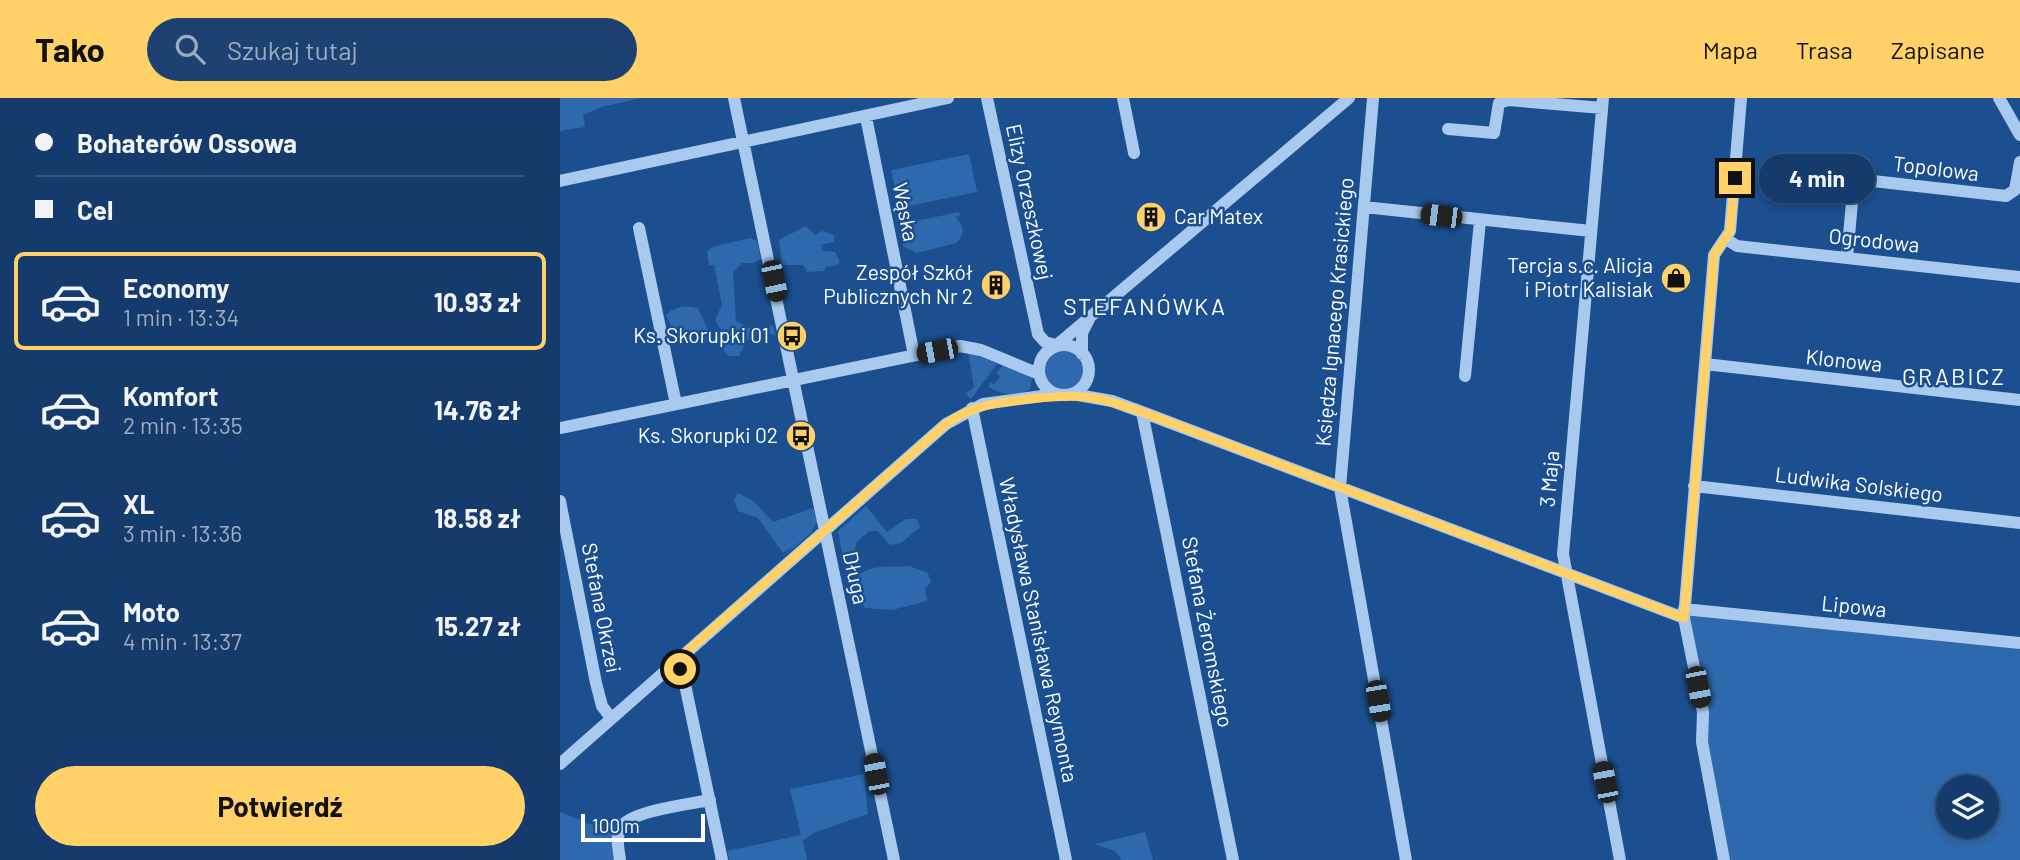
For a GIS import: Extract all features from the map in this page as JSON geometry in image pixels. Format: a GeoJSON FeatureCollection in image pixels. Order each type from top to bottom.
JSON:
{"type":"FeatureCollection","features":[{"type":"Feature","properties":{"kind":"street","name":"Długa"},"geometry":{"type":"LineString","coordinates":[[734,98],[894,860]]}},
{"type":"Feature","properties":{"kind":"street"},"geometry":{"type":"LineString","coordinates":[[560,181],[948,98]]}},
{"type":"Feature","properties":{"kind":"street","name":"Elizy Orzeszkowej"},"geometry":{"type":"LineString","coordinates":[[987,98],[1038,334],[1045,342],[1057,345]]}},
{"type":"Feature","properties":{"kind":"street"},"geometry":{"type":"LineString","coordinates":[[1123,98],[1134,153]]}},
{"type":"Feature","properties":{"kind":"street"},"geometry":{"type":"LineString","coordinates":[[1021,399],[1062,338],[1089,319],[1349,98]]}},
{"type":"Feature","properties":{"kind":"street","name":"Księdza Ignacego Krasickiego"},"geometry":{"type":"LineString","coordinates":[[1373,98],[1340,488],[1406,860]]}},
{"type":"Feature","properties":{"kind":"street"},"geometry":{"type":"LineString","coordinates":[[1724,860],[1702,742],[1703,712],[1684,614],[1714,255],[1730,231],[1741,98]]}},
{"type":"Feature","properties":{"kind":"street"},"geometry":{"type":"LineString","coordinates":[[1999,98],[2014,112],[2020,135]]}},
{"type":"Feature","properties":{"kind":"street"},"geometry":{"type":"LineString","coordinates":[[1448,129],[1494,133],[1499,103],[1508,100],[1602,103]]}},
{"type":"Feature","properties":{"kind":"street","name":"3 Maja"},"geometry":{"type":"LineString","coordinates":[[1602,103],[1563,544],[1565,574],[1620,860]]}},
{"type":"Feature","properties":{"kind":"street","name":"Wąska"},"geometry":{"type":"LineString","coordinates":[[866,117],[914,355]]}},
{"type":"Feature","properties":{"kind":"street","name":"Topolowa"},"geometry":{"type":"LineString","coordinates":[[1847,258],[1853,191],[1857,182],[1864,180],[2006,195],[2015,190],[2020,162]]}},
{"type":"Feature","properties":{"kind":"street"},"geometry":{"type":"LineString","coordinates":[[1364,207],[1591,231]]}},
{"type":"Feature","properties":{"kind":"street"},"geometry":{"type":"LineString","coordinates":[[1465,376],[1480,221]]}},
{"type":"Feature","properties":{"kind":"street"},"geometry":{"type":"LineString","coordinates":[[639,228],[676,404]]}},
{"type":"Feature","properties":{"kind":"street","name":"Ogrodowa"},"geometry":{"type":"LineString","coordinates":[[1726,239],[1737,246],[2020,277]]}},
{"type":"Feature","properties":{"kind":"street"},"geometry":{"type":"LineString","coordinates":[[1089,319],[1082,332],[1083,354],[1088,373],[1098,391],[1112,401]]}},
{"type":"Feature","properties":{"kind":"street"},"geometry":{"type":"LineString","coordinates":[[1057,345],[1072,346],[1083,354]]}},
{"type":"Feature","properties":{"kind":"street"},"geometry":{"type":"LineString","coordinates":[[560,428],[968,346],[1040,372],[1057,394]]}},
{"type":"Feature","properties":{"kind":"street","name":"Klonowa"},"geometry":{"type":"LineString","coordinates":[[1705,364],[2020,400]]}},
{"type":"Feature","properties":{"kind":"street"},"geometry":{"type":"LineString","coordinates":[[560,764],[939,430],[972,408],[998,401],[1072,394],[1086,383],[1088,373]]}},
{"type":"Feature","properties":{"kind":"street","name":"Lipowa"},"geometry":{"type":"LineString","coordinates":[[1072,394],[1112,401],[1565,574],[1684,614],[2020,643]]}},
{"type":"Feature","properties":{"kind":"street","name":"Władysława Stanisława Reymonta"},"geometry":{"type":"LineString","coordinates":[[972,408],[1066,860]]}},
{"type":"Feature","properties":{"kind":"street","name":"Stefana Żeromskiego"},"geometry":{"type":"LineString","coordinates":[[1142,412],[1233,860]]}},
{"type":"Feature","properties":{"kind":"street","name":"Ludwika Solskiego"},"geometry":{"type":"LineString","coordinates":[[1694,486],[2020,523]]}},
{"type":"Feature","properties":{"kind":"street","name":"Stefana Okrzei"},"geometry":{"type":"LineString","coordinates":[[560,501],[596,683],[602,706],[611,718]]}},
{"type":"Feature","properties":{"kind":"street"},"geometry":{"type":"LineString","coordinates":[[675,662],[683,675],[722,860]]}},
{"type":"Feature","properties":{"kind":"street"},"geometry":{"type":"LineString","coordinates":[[620,860],[618,835],[628,821],[710,800]]}},
{"type":"Feature","properties":{"kind":"shaded area"},"geometry":{"type":"Polygon","coordinates":[[[560,98],[642,98],[601,107],[583,115],[585,127],[560,131],[560,98]]]}},
{"type":"Feature","properties":{"kind":"shaded area"},"geometry":{"type":"Polygon","coordinates":[[[969,154],[977,192],[899,208],[891,170],[969,154]]]}},
{"type":"Feature","properties":{"kind":"shaded area"},"geometry":{"type":"Polygon","coordinates":[[[959,212],[960,216],[955,217],[963,230],[956,243],[917,253],[903,246],[902,224],[959,212]]]}},
{"type":"Feature","properties":{"kind":"shaded area"},"geometry":{"type":"Polygon","coordinates":[[[806,226],[815,235],[822,231],[834,235],[834,242],[821,245],[823,251],[835,252],[840,261],[837,265],[826,267],[824,271],[807,272],[803,265],[782,265],[779,240],[806,226]]]}},
{"type":"Feature","properties":{"kind":"shaded area"},"geometry":{"type":"Polygon","coordinates":[[[750,238],[757,241],[761,259],[753,263],[742,263],[733,272],[736,321],[749,328],[773,326],[776,335],[762,333],[747,340],[739,356],[729,356],[717,343],[703,340],[692,331],[675,335],[666,315],[677,308],[685,307],[698,308],[711,336],[719,339],[723,334],[715,320],[722,305],[714,265],[709,265],[707,252],[712,247],[750,238]]]}},
{"type":"Feature","properties":{"kind":"shaded area"},"geometry":{"type":"Polygon","coordinates":[[[964,349],[997,364],[971,399],[966,394],[974,387],[968,352],[956,354],[955,351],[964,349]]]}},
{"type":"Feature","properties":{"kind":"shaded area"},"geometry":{"type":"Polygon","coordinates":[[[1064,349],[1079,355],[1085,370],[1079,385],[1064,391],[1049,385],[1043,370],[1049,355],[1064,349]]]}},
{"type":"Feature","properties":{"kind":"shaded area"},"geometry":{"type":"Polygon","coordinates":[[[1005,363],[1032,377],[1030,389],[1019,394],[1009,394],[988,387],[990,382],[994,384],[1000,377],[996,373],[1005,363]]]}},
{"type":"Feature","properties":{"kind":"shaded area"},"geometry":{"type":"Polygon","coordinates":[[[738,493],[752,500],[773,522],[813,508],[817,522],[811,533],[782,558],[793,546],[783,553],[758,518],[738,511],[734,500],[738,493]]]}},
{"type":"Feature","properties":{"kind":"shaded area"},"geometry":{"type":"Polygon","coordinates":[[[866,506],[887,532],[906,519],[917,519],[920,527],[901,543],[890,545],[878,531],[869,531],[857,542],[852,557],[843,558],[838,531],[866,506]]]}},
{"type":"Feature","properties":{"kind":"shaded area"},"geometry":{"type":"Polygon","coordinates":[[[909,566],[928,573],[931,582],[925,588],[927,601],[892,610],[865,608],[856,592],[856,578],[861,573],[873,568],[909,566]]]}},
{"type":"Feature","properties":{"kind":"shaded area"},"geometry":{"type":"Polygon","coordinates":[[[1687,613],[2020,647],[2020,860],[1727,860],[1687,613]]]}},
{"type":"Feature","properties":{"kind":"shaded area"},"geometry":{"type":"Polygon","coordinates":[[[864,774],[868,814],[813,833],[803,841],[807,860],[729,860],[727,851],[801,835],[790,789],[864,774]]]}},
{"type":"Feature","properties":{"kind":"shaded area"},"geometry":{"type":"Polygon","coordinates":[[[560,812],[612,833],[616,860],[560,860],[560,812]]]}},
{"type":"Feature","properties":{"kind":"shaded area"},"geometry":{"type":"Polygon","coordinates":[[[1145,832],[1153,860],[1122,860],[1115,851],[1095,844],[1145,832]]]}},
{"type":"Feature","properties":{"kind":"place","name":"Car Matex"},"geometry":{"type":"Point","coordinates":[1151,217]}},
{"type":"Feature","properties":{"kind":"place","name":"Tercja s.c. Alicja i Piotr Kalisiak"},"geometry":{"type":"Point","coordinates":[1676,278]}},
{"type":"Feature","properties":{"kind":"place","name":"Zespół Szkół Publicznych Nr 2"},"geometry":{"type":"Point","coordinates":[996,285]}},
{"type":"Feature","properties":{"kind":"place","name":"Ks. Skorupki 01"},"geometry":{"type":"Point","coordinates":[792,336]}},
{"type":"Feature","properties":{"kind":"place","name":"Ks. Skorupki 02"},"geometry":{"type":"Point","coordinates":[801,436]}},
{"type":"Feature","properties":{"kind":"district","name":"STEFANÓWKA"},"geometry":{"type":"Point","coordinates":[1145,307]}},
{"type":"Feature","properties":{"kind":"district","name":"GRABICZ"},"geometry":{"type":"Point","coordinates":[1954,377]}},
{"type":"Feature","properties":{"kind":"route"},"geometry":{"type":"LineString","coordinates":[[680,669],[675,662],[946,424],[966,411],[990,402],[1057,394],[1112,401],[1684,618],[1714,255],[1730,231],[1735,178]]}}]}
